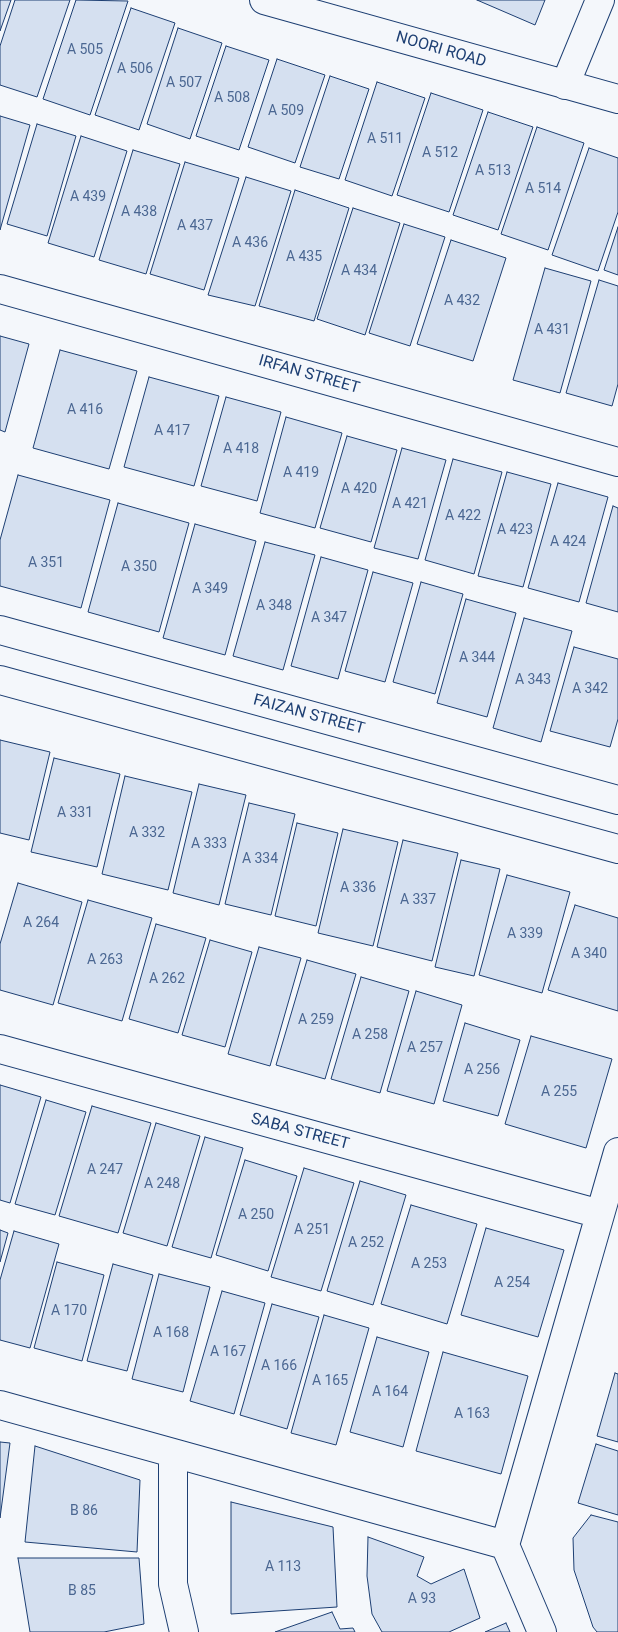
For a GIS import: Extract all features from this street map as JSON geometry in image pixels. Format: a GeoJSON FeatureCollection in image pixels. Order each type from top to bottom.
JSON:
{"type":"FeatureCollection","features":[{"type":"Feature","properties":{"kind":"street","name":"NOORI ROAD"},"geometry":{"type":"LineString","coordinates":[[264,0],[618,99]]}},
{"type":"Feature","properties":{"kind":"street"},"geometry":{"type":"LineString","coordinates":[[565,85],[600,0]]}},
{"type":"Feature","properties":{"kind":"street","name":"IRFAN STREET"},"geometry":{"type":"LineString","coordinates":[[0,289],[618,462]]}},
{"type":"Feature","properties":{"kind":"street","name":"FAIZAN STREET"},"geometry":{"type":"LineString","coordinates":[[0,630],[618,800]]}},
{"type":"Feature","properties":{"kind":"street"},"geometry":{"type":"LineString","coordinates":[[0,680],[618,849]]}},
{"type":"Feature","properties":{"kind":"street","name":"SABA STREET"},"geometry":{"type":"LineString","coordinates":[[0,1049],[600,1214]]}},
{"type":"Feature","properties":{"kind":"street"},"geometry":{"type":"LineString","coordinates":[[542,1632],[505,1545],[618,1152]]}},
{"type":"Feature","properties":{"kind":"street"},"geometry":{"type":"LineString","coordinates":[[0,1405],[505,1545]]}},
{"type":"Feature","properties":{"kind":"street"},"geometry":{"type":"LineString","coordinates":[[173,1453],[173,1584],[184,1632]]}},
{"type":"Feature","properties":{"kind":"building"},"geometry":{"type":"Polygon","coordinates":[[[0,0],[11,0],[0,31],[0,0]]]}},
{"type":"Feature","properties":{"kind":"building"},"geometry":{"type":"Polygon","coordinates":[[[15,0],[70,0],[37,97],[0,85],[0,46],[15,0]]]}},
{"type":"Feature","properties":{"kind":"building"},"geometry":{"type":"Polygon","coordinates":[[[76,0],[128,1],[90,115],[43,99],[76,0]]]}},
{"type":"Feature","properties":{"kind":"building"},"geometry":{"type":"Polygon","coordinates":[[[477,0],[545,0],[535,25],[477,0]]]}},
{"type":"Feature","properties":{"kind":"building"},"geometry":{"type":"Polygon","coordinates":[[[131,8],[175,23],[139,130],[95,115],[131,8]]]}},
{"type":"Feature","properties":{"kind":"building"},"geometry":{"type":"Polygon","coordinates":[[[178,28],[222,43],[190,139],[147,124],[178,28]]]}},
{"type":"Feature","properties":{"kind":"building"},"geometry":{"type":"Polygon","coordinates":[[[226,46],[269,60],[239,150],[196,136],[226,46]]]}},
{"type":"Feature","properties":{"kind":"building"},"geometry":{"type":"Polygon","coordinates":[[[277,59],[325,75],[295,163],[248,147],[277,59]]]}},
{"type":"Feature","properties":{"kind":"building"},"geometry":{"type":"Polygon","coordinates":[[[330,76],[369,89],[339,179],[300,167],[330,76]]]}},
{"type":"Feature","properties":{"kind":"building"},"geometry":{"type":"Polygon","coordinates":[[[377,82],[425,98],[392,196],[345,180],[377,82]]]}},
{"type":"Feature","properties":{"kind":"building"},"geometry":{"type":"Polygon","coordinates":[[[431,93],[483,110],[449,212],[397,195],[431,93]]]}},
{"type":"Feature","properties":{"kind":"building"},"geometry":{"type":"Polygon","coordinates":[[[488,112],[533,127],[498,230],[453,215],[488,112]]]}},
{"type":"Feature","properties":{"kind":"building"},"geometry":{"type":"Polygon","coordinates":[[[0,116],[30,125],[0,230],[0,116]]]}},
{"type":"Feature","properties":{"kind":"building"},"geometry":{"type":"Polygon","coordinates":[[[37,124],[76,136],[47,236],[7,224],[37,124]]]}},
{"type":"Feature","properties":{"kind":"building"},"geometry":{"type":"Polygon","coordinates":[[[537,127],[584,143],[548,250],[501,234],[537,127]]]}},
{"type":"Feature","properties":{"kind":"building"},"geometry":{"type":"Polygon","coordinates":[[[81,136],[127,151],[94,257],[48,243],[81,136]]]}},
{"type":"Feature","properties":{"kind":"building"},"geometry":{"type":"Polygon","coordinates":[[[589,148],[618,158],[618,212],[598,271],[552,255],[589,148]]]}},
{"type":"Feature","properties":{"kind":"building"},"geometry":{"type":"Polygon","coordinates":[[[133,150],[180,164],[146,274],[99,260],[133,150]]]}},
{"type":"Feature","properties":{"kind":"building"},"geometry":{"type":"Polygon","coordinates":[[[185,162],[239,178],[204,290],[150,274],[185,162]]]}},
{"type":"Feature","properties":{"kind":"building"},"geometry":{"type":"Polygon","coordinates":[[[246,177],[291,191],[255,306],[208,295],[246,177]]]}},
{"type":"Feature","properties":{"kind":"building"},"geometry":{"type":"Polygon","coordinates":[[[295,190],[349,208],[314,321],[259,306],[295,190]]]}},
{"type":"Feature","properties":{"kind":"building"},"geometry":{"type":"Polygon","coordinates":[[[353,208],[400,223],[365,335],[317,319],[353,208]]]}},
{"type":"Feature","properties":{"kind":"building"},"geometry":{"type":"Polygon","coordinates":[[[404,224],[445,237],[410,346],[369,333],[404,224]]]}},
{"type":"Feature","properties":{"kind":"building"},"geometry":{"type":"Polygon","coordinates":[[[618,227],[618,275],[604,270],[618,227]]]}},
{"type":"Feature","properties":{"kind":"building"},"geometry":{"type":"Polygon","coordinates":[[[451,240],[506,258],[473,361],[417,344],[451,240]]]}},
{"type":"Feature","properties":{"kind":"building"},"geometry":{"type":"Polygon","coordinates":[[[545,268],[591,281],[560,393],[513,380],[545,268]]]}},
{"type":"Feature","properties":{"kind":"building"},"geometry":{"type":"Polygon","coordinates":[[[599,280],[618,286],[618,384],[612,406],[566,393],[599,280]]]}},
{"type":"Feature","properties":{"kind":"building"},"geometry":{"type":"Polygon","coordinates":[[[0,336],[29,344],[5,432],[0,430],[0,336]]]}},
{"type":"Feature","properties":{"kind":"building"},"geometry":{"type":"Polygon","coordinates":[[[60,350],[137,371],[109,469],[33,448],[60,350]]]}},
{"type":"Feature","properties":{"kind":"building"},"geometry":{"type":"Polygon","coordinates":[[[149,377],[219,396],[194,486],[124,467],[149,377]]]}},
{"type":"Feature","properties":{"kind":"building"},"geometry":{"type":"Polygon","coordinates":[[[226,397],[281,412],[257,501],[201,486],[226,397]]]}},
{"type":"Feature","properties":{"kind":"building"},"geometry":{"type":"Polygon","coordinates":[[[286,417],[342,433],[315,528],[260,513],[286,417]]]}},
{"type":"Feature","properties":{"kind":"building"},"geometry":{"type":"Polygon","coordinates":[[[347,436],[397,450],[371,542],[320,528],[347,436]]]}},
{"type":"Feature","properties":{"kind":"building"},"geometry":{"type":"Polygon","coordinates":[[[402,448],[446,460],[418,559],[374,548],[402,448]]]}},
{"type":"Feature","properties":{"kind":"building"},"geometry":{"type":"Polygon","coordinates":[[[453,459],[502,472],[474,574],[425,560],[453,459]]]}},
{"type":"Feature","properties":{"kind":"building"},"geometry":{"type":"Polygon","coordinates":[[[507,472],[551,484],[523,587],[478,576],[507,472]]]}},
{"type":"Feature","properties":{"kind":"building"},"geometry":{"type":"Polygon","coordinates":[[[18,475],[110,500],[81,608],[0,586],[0,540],[18,475]]]}},
{"type":"Feature","properties":{"kind":"building"},"geometry":{"type":"Polygon","coordinates":[[[558,483],[608,497],[579,602],[528,588],[558,483]]]}},
{"type":"Feature","properties":{"kind":"building"},"geometry":{"type":"Polygon","coordinates":[[[118,503],[189,523],[159,632],[88,612],[118,503]]]}},
{"type":"Feature","properties":{"kind":"building"},"geometry":{"type":"Polygon","coordinates":[[[613,506],[618,508],[618,612],[586,603],[613,506]]]}},
{"type":"Feature","properties":{"kind":"building"},"geometry":{"type":"Polygon","coordinates":[[[195,524],[256,541],[225,655],[163,638],[195,524]]]}},
{"type":"Feature","properties":{"kind":"building"},"geometry":{"type":"Polygon","coordinates":[[[265,542],[315,555],[283,670],[233,656],[265,542]]]}},
{"type":"Feature","properties":{"kind":"building"},"geometry":{"type":"Polygon","coordinates":[[[321,557],[368,570],[338,679],[291,666],[321,557]]]}},
{"type":"Feature","properties":{"kind":"building"},"geometry":{"type":"Polygon","coordinates":[[[373,572],[413,583],[385,682],[345,671],[373,572]]]}},
{"type":"Feature","properties":{"kind":"building"},"geometry":{"type":"Polygon","coordinates":[[[421,582],[463,594],[435,694],[393,682],[421,582]]]}},
{"type":"Feature","properties":{"kind":"building"},"geometry":{"type":"Polygon","coordinates":[[[466,599],[516,613],[487,717],[437,703],[466,599]]]}},
{"type":"Feature","properties":{"kind":"building"},"geometry":{"type":"Polygon","coordinates":[[[524,618],[572,631],[541,742],[493,728],[524,618]]]}},
{"type":"Feature","properties":{"kind":"building"},"geometry":{"type":"Polygon","coordinates":[[[574,647],[618,659],[618,719],[610,747],[550,731],[574,647]]]}},
{"type":"Feature","properties":{"kind":"building"},"geometry":{"type":"Polygon","coordinates":[[[0,740],[50,752],[29,840],[0,833],[0,740]]]}},
{"type":"Feature","properties":{"kind":"building"},"geometry":{"type":"Polygon","coordinates":[[[54,758],[120,774],[97,867],[31,852],[54,758]]]}},
{"type":"Feature","properties":{"kind":"building"},"geometry":{"type":"Polygon","coordinates":[[[125,776],[192,792],[168,890],[102,874],[125,776]]]}},
{"type":"Feature","properties":{"kind":"building"},"geometry":{"type":"Polygon","coordinates":[[[199,784],[246,795],[219,905],[173,893],[199,784]]]}},
{"type":"Feature","properties":{"kind":"building"},"geometry":{"type":"Polygon","coordinates":[[[249,803],[295,814],[271,915],[225,904],[249,803]]]}},
{"type":"Feature","properties":{"kind":"building"},"geometry":{"type":"Polygon","coordinates":[[[297,823],[338,833],[316,926],[275,916],[297,823]]]}},
{"type":"Feature","properties":{"kind":"building"},"geometry":{"type":"Polygon","coordinates":[[[343,829],[398,842],[373,946],[318,933],[343,829]]]}},
{"type":"Feature","properties":{"kind":"building"},"geometry":{"type":"Polygon","coordinates":[[[403,840],[458,853],[432,961],[377,947],[403,840]]]}},
{"type":"Feature","properties":{"kind":"building"},"geometry":{"type":"Polygon","coordinates":[[[461,860],[500,869],[474,976],[435,967],[461,860]]]}},
{"type":"Feature","properties":{"kind":"building"},"geometry":{"type":"Polygon","coordinates":[[[507,875],[570,892],[542,993],[479,975],[507,875]]]}},
{"type":"Feature","properties":{"kind":"building"},"geometry":{"type":"Polygon","coordinates":[[[18,883],[82,902],[53,1005],[0,990],[0,944],[18,883]]]}},
{"type":"Feature","properties":{"kind":"building"},"geometry":{"type":"Polygon","coordinates":[[[88,900],[152,918],[122,1021],[58,1003],[88,900]]]}},
{"type":"Feature","properties":{"kind":"building"},"geometry":{"type":"Polygon","coordinates":[[[575,905],[618,918],[618,1011],[548,990],[575,905]]]}},
{"type":"Feature","properties":{"kind":"building"},"geometry":{"type":"Polygon","coordinates":[[[156,924],[206,938],[178,1033],[129,1019],[156,924]]]}},
{"type":"Feature","properties":{"kind":"building"},"geometry":{"type":"Polygon","coordinates":[[[210,940],[252,952],[225,1047],[182,1035],[210,940]]]}},
{"type":"Feature","properties":{"kind":"building"},"geometry":{"type":"Polygon","coordinates":[[[259,947],[301,958],[270,1066],[228,1054],[259,947]]]}},
{"type":"Feature","properties":{"kind":"building"},"geometry":{"type":"Polygon","coordinates":[[[307,960],[356,974],[325,1079],[276,1065],[307,960]]]}},
{"type":"Feature","properties":{"kind":"building"},"geometry":{"type":"Polygon","coordinates":[[[361,977],[409,991],[380,1093],[331,1079],[361,977]]]}},
{"type":"Feature","properties":{"kind":"building"},"geometry":{"type":"Polygon","coordinates":[[[416,991],[462,1005],[434,1104],[387,1091],[416,991]]]}},
{"type":"Feature","properties":{"kind":"building"},"geometry":{"type":"Polygon","coordinates":[[[465,1023],[520,1040],[498,1116],[443,1101],[465,1023]]]}},
{"type":"Feature","properties":{"kind":"building"},"geometry":{"type":"Polygon","coordinates":[[[531,1036],[612,1059],[586,1148],[505,1124],[531,1036]]]}},
{"type":"Feature","properties":{"kind":"building"},"geometry":{"type":"Polygon","coordinates":[[[0,1085],[41,1097],[10,1203],[0,1200],[0,1085]]]}},
{"type":"Feature","properties":{"kind":"building"},"geometry":{"type":"Polygon","coordinates":[[[46,1100],[86,1112],[55,1215],[15,1204],[46,1100]]]}},
{"type":"Feature","properties":{"kind":"building"},"geometry":{"type":"Polygon","coordinates":[[[92,1106],[151,1123],[118,1233],[59,1216],[92,1106]]]}},
{"type":"Feature","properties":{"kind":"building"},"geometry":{"type":"Polygon","coordinates":[[[156,1123],[200,1136],[167,1246],[123,1233],[156,1123]]]}},
{"type":"Feature","properties":{"kind":"building"},"geometry":{"type":"Polygon","coordinates":[[[205,1137],[243,1148],[211,1258],[172,1247],[205,1137]]]}},
{"type":"Feature","properties":{"kind":"building"},"geometry":{"type":"Polygon","coordinates":[[[245,1160],[297,1176],[268,1271],[216,1255],[245,1160]]]}},
{"type":"Feature","properties":{"kind":"building"},"geometry":{"type":"Polygon","coordinates":[[[304,1168],[354,1183],[321,1291],[271,1277],[304,1168]]]}},
{"type":"Feature","properties":{"kind":"building"},"geometry":{"type":"Polygon","coordinates":[[[360,1181],[406,1195],[373,1305],[327,1291],[360,1181]]]}},
{"type":"Feature","properties":{"kind":"building"},"geometry":{"type":"Polygon","coordinates":[[[411,1205],[477,1224],[447,1324],[381,1304],[411,1205]]]}},
{"type":"Feature","properties":{"kind":"building"},"geometry":{"type":"Polygon","coordinates":[[[486,1228],[564,1250],[538,1337],[461,1315],[486,1228]]]}},
{"type":"Feature","properties":{"kind":"building"},"geometry":{"type":"Polygon","coordinates":[[[0,1230],[8,1233],[0,1262],[0,1230]]]}},
{"type":"Feature","properties":{"kind":"building"},"geometry":{"type":"Polygon","coordinates":[[[14,1231],[59,1244],[30,1348],[0,1340],[0,1280],[14,1231]]]}},
{"type":"Feature","properties":{"kind":"building"},"geometry":{"type":"Polygon","coordinates":[[[57,1262],[104,1275],[82,1361],[34,1348],[57,1262]]]}},
{"type":"Feature","properties":{"kind":"building"},"geometry":{"type":"Polygon","coordinates":[[[113,1264],[153,1275],[127,1371],[87,1361],[113,1264]]]}},
{"type":"Feature","properties":{"kind":"building"},"geometry":{"type":"Polygon","coordinates":[[[159,1274],[210,1287],[183,1392],[132,1379],[159,1274]]]}},
{"type":"Feature","properties":{"kind":"building"},"geometry":{"type":"Polygon","coordinates":[[[222,1291],[265,1303],[234,1414],[190,1401],[222,1291]]]}},
{"type":"Feature","properties":{"kind":"building"},"geometry":{"type":"Polygon","coordinates":[[[272,1304],[319,1317],[287,1429],[240,1415],[272,1304]]]}},
{"type":"Feature","properties":{"kind":"building"},"geometry":{"type":"Polygon","coordinates":[[[324,1315],[369,1328],[336,1445],[291,1433],[324,1315]]]}},
{"type":"Feature","properties":{"kind":"building"},"geometry":{"type":"Polygon","coordinates":[[[377,1337],[429,1352],[403,1447],[350,1432],[377,1337]]]}},
{"type":"Feature","properties":{"kind":"building"},"geometry":{"type":"Polygon","coordinates":[[[443,1352],[528,1376],[501,1474],[416,1451],[443,1352]]]}},
{"type":"Feature","properties":{"kind":"building"},"geometry":{"type":"Polygon","coordinates":[[[615,1373],[618,1374],[618,1442],[597,1436],[615,1373]]]}},
{"type":"Feature","properties":{"kind":"building"},"geometry":{"type":"Polygon","coordinates":[[[0,1442],[10,1443],[0,1518],[0,1442]]]}},
{"type":"Feature","properties":{"kind":"building"},"geometry":{"type":"Polygon","coordinates":[[[596,1444],[618,1451],[618,1515],[578,1503],[596,1444]]]}},
{"type":"Feature","properties":{"kind":"building"},"geometry":{"type":"Polygon","coordinates":[[[35,1446],[140,1480],[137,1552],[25,1542],[35,1446]]]}},
{"type":"Feature","properties":{"kind":"building"},"geometry":{"type":"Polygon","coordinates":[[[231,1502],[333,1527],[337,1607],[231,1614],[231,1502]]]}},
{"type":"Feature","properties":{"kind":"building"},"geometry":{"type":"Polygon","coordinates":[[[591,1515],[618,1522],[618,1632],[597,1632],[593,1627],[574,1570],[573,1538],[591,1515]]]}},
{"type":"Feature","properties":{"kind":"building"},"geometry":{"type":"Polygon","coordinates":[[[368,1537],[424,1557],[417,1576],[431,1584],[464,1569],[480,1618],[449,1632],[382,1632],[372,1614],[367,1576],[368,1537]]]}},
{"type":"Feature","properties":{"kind":"building"},"geometry":{"type":"Polygon","coordinates":[[[18,1558],[139,1558],[144,1624],[104,1632],[30,1632],[18,1558]]]}},
{"type":"Feature","properties":{"kind":"building"},"geometry":{"type":"Polygon","coordinates":[[[332,1612],[340,1629],[353,1628],[355,1632],[275,1632],[332,1612]]]}},
{"type":"Feature","properties":{"kind":"building"},"geometry":{"type":"Polygon","coordinates":[[[506,1623],[510,1632],[485,1632],[506,1623]]]}}]}
